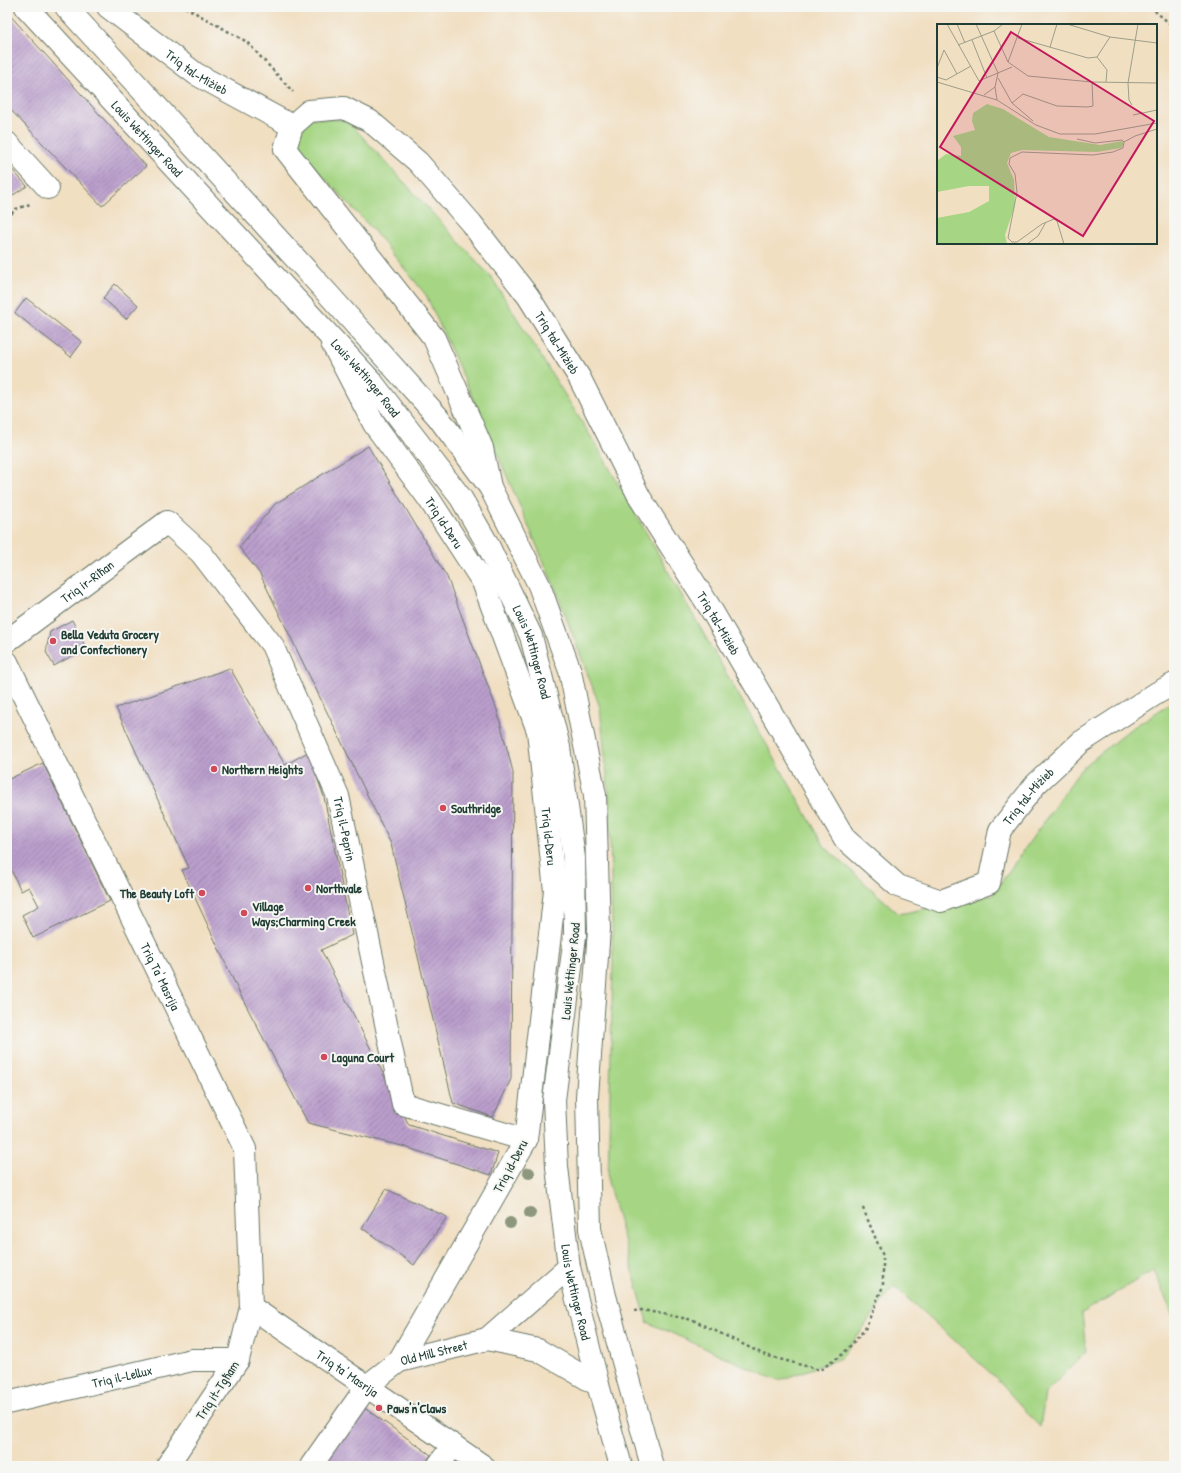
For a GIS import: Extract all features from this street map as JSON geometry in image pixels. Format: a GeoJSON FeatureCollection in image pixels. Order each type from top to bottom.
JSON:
{"type":"FeatureCollection","features":[{"type":"Feature","properties":{"kind":"main road","name":"Louis Wettinger Road"},"geometry":{"type":"LineString","coordinates":[[26,7],[371,381],[461,498],[487,543],[533,643],[559,747],[574,858],[575,936],[554,1100],[557,1167],[569,1267],[598,1385],[621,1466]]}},
{"type":"Feature","properties":{"kind":"main road","name":"Louis Wettinger Road"},"geometry":{"type":"LineString","coordinates":[[66,7],[438,418],[490,487],[539,585],[570,671],[595,795],[598,929],[587,1097],[590,1229],[610,1316],[652,1466]]}},
{"type":"Feature","properties":{"kind":"main road","name":"Triq tal-Miżieb"},"geometry":{"type":"LineString","coordinates":[[108,7],[196,74],[292,126]]}},
{"type":"Feature","properties":{"kind":"main road","name":"Triq tal-Miżieb"},"geometry":{"type":"LineString","coordinates":[[309,111],[344,108],[370,121],[418,162],[471,224],[528,296],[579,377],[640,498],[710,606],[845,839],[898,886],[941,901],[989,883],[1000,830],[1036,784],[1081,742],[1157,693],[1174,684]]}},
{"type":"Feature","properties":{"kind":"main road"},"geometry":{"type":"LineString","coordinates":[[309,111],[292,126],[285,149],[434,338],[482,448],[490,487]]}},
{"type":"Feature","properties":{"kind":"main road"},"geometry":{"type":"LineString","coordinates":[[7,143],[48,188]]}},
{"type":"Feature","properties":{"kind":"main road","name":"Triq id-Deru"},"geometry":{"type":"LineString","coordinates":[[326,332],[374,424],[429,499],[483,582],[538,731],[555,891],[526,1140],[399,1361]]}},
{"type":"Feature","properties":{"kind":"main road","name":"Triq il-Peprin"},"geometry":{"type":"LineString","coordinates":[[167,522],[201,553],[272,645],[338,796],[403,1104],[526,1140]]}},
{"type":"Feature","properties":{"kind":"main road","name":"Triq ir-Riħan"},"geometry":{"type":"LineString","coordinates":[[7,640],[167,522]]}},
{"type":"Feature","properties":{"kind":"main road","name":"Triq Ta' Masrija"},"geometry":{"type":"LineString","coordinates":[[7,662],[245,1149],[251,1307]]}},
{"type":"Feature","properties":{"kind":"main road","name":"Old Mill Street"},"geometry":{"type":"LineString","coordinates":[[487,1339],[569,1267]]}},
{"type":"Feature","properties":{"kind":"main road","name":"Triq it-Tgħam"},"geometry":{"type":"LineString","coordinates":[[167,1466],[238,1360],[251,1307]]}},
{"type":"Feature","properties":{"kind":"main road","name":"Triq ta' Masrija"},"geometry":{"type":"LineString","coordinates":[[251,1307],[483,1466]]}},
{"type":"Feature","properties":{"kind":"main road","name":"Old Mill Street"},"geometry":{"type":"LineString","coordinates":[[311,1466],[367,1386],[399,1361],[487,1339],[538,1350],[598,1385]]}},
{"type":"Feature","properties":{"kind":"main road","name":"Triq il-Lellux"},"geometry":{"type":"LineString","coordinates":[[8,1398],[192,1360],[238,1360]]}},
{"type":"Feature","properties":{"kind":"main road"},"geometry":{"type":"LineString","coordinates":[[438,1466],[453,1445]]}},
{"type":"Feature","properties":{"kind":"path"},"geometry":{"type":"LineString","coordinates":[[185,7],[247,42],[309,111]]}},
{"type":"Feature","properties":{"kind":"path"},"geometry":{"type":"LineString","coordinates":[[1150,7],[1174,27]]}},
{"type":"Feature","properties":{"kind":"path"},"geometry":{"type":"LineString","coordinates":[[610,1316],[642,1310],[694,1320],[765,1355],[820,1370],[843,1354],[865,1330],[883,1286],[883,1256],[862,1206]]}},
{"type":"Feature","properties":{"kind":"green space"},"geometry":{"type":"Polygon","coordinates":[[[307,118],[347,120],[492,278],[598,448],[825,847],[899,914],[992,895],[1081,769],[1129,730],[1174,701],[1174,1319],[1154,1270],[1082,1313],[1086,1352],[1045,1393],[1040,1427],[995,1377],[894,1286],[841,1358],[778,1381],[647,1322],[608,1182],[613,962],[609,794],[600,707],[555,588],[482,418],[426,295],[373,230],[295,146],[307,118]]]}},
{"type":"Feature","properties":{"kind":"building"},"geometry":{"type":"Polygon","coordinates":[[[7,12],[146,166],[102,206],[7,106],[7,12]]]}},
{"type":"Feature","properties":{"kind":"building"},"geometry":{"type":"Polygon","coordinates":[[[7,164],[27,186],[7,199],[7,164]]]}},
{"type":"Feature","properties":{"kind":"building"},"geometry":{"type":"Polygon","coordinates":[[[115,284],[138,305],[126,319],[103,298],[115,284]]]}},
{"type":"Feature","properties":{"kind":"building"},"geometry":{"type":"Polygon","coordinates":[[[26,298],[82,342],[71,357],[15,313],[26,298]]]}},
{"type":"Feature","properties":{"kind":"building","name":"Southridge"},"geometry":{"type":"Polygon","coordinates":[[[368,446],[447,577],[497,710],[513,772],[511,1079],[493,1117],[453,1103],[391,844],[260,574],[239,547],[275,504],[368,446]]]}},
{"type":"Feature","properties":{"kind":"building"},"geometry":{"type":"Polygon","coordinates":[[[72,620],[86,648],[54,666],[46,652],[50,632],[72,620]]]}},
{"type":"Feature","properties":{"kind":"building"},"geometry":{"type":"Polygon","coordinates":[[[230,668],[285,765],[308,752],[324,797],[352,935],[321,950],[409,1125],[498,1153],[491,1175],[402,1146],[308,1123],[239,992],[182,870],[189,868],[116,708],[230,668]]]}},
{"type":"Feature","properties":{"kind":"building"},"geometry":{"type":"Polygon","coordinates":[[[43,763],[110,901],[33,938],[22,915],[39,906],[29,887],[21,891],[7,861],[7,780],[43,763]]]}},
{"type":"Feature","properties":{"kind":"building"},"geometry":{"type":"Polygon","coordinates":[[[386,1189],[447,1217],[414,1265],[362,1228],[386,1189]]]}},
{"type":"Feature","properties":{"kind":"building"},"geometry":{"type":"Polygon","coordinates":[[[363,1407],[431,1455],[423,1466],[321,1466],[363,1407]]]}},
{"type":"Feature","properties":{"kind":"place","name":"Bella Veduta Grocery and Confectionery"},"geometry":{"type":"Point","coordinates":[53,641]}},
{"type":"Feature","properties":{"kind":"place","name":"Northern Heights"},"geometry":{"type":"Point","coordinates":[214,769]}},
{"type":"Feature","properties":{"kind":"place","name":"Southridge"},"geometry":{"type":"Point","coordinates":[443,808]}},
{"type":"Feature","properties":{"kind":"place","name":"Northvale"},"geometry":{"type":"Point","coordinates":[308,888]}},
{"type":"Feature","properties":{"kind":"place","name":"The Beauty Loft"},"geometry":{"type":"Point","coordinates":[202,893]}},
{"type":"Feature","properties":{"kind":"place","name":"Village Ways;Charming Creek"},"geometry":{"type":"Point","coordinates":[244,913]}},
{"type":"Feature","properties":{"kind":"place","name":"Laguna Court"},"geometry":{"type":"Point","coordinates":[324,1057]}},
{"type":"Feature","properties":{"kind":"place","name":"Paws'n'Claws"},"geometry":{"type":"Point","coordinates":[379,1408]}}]}
